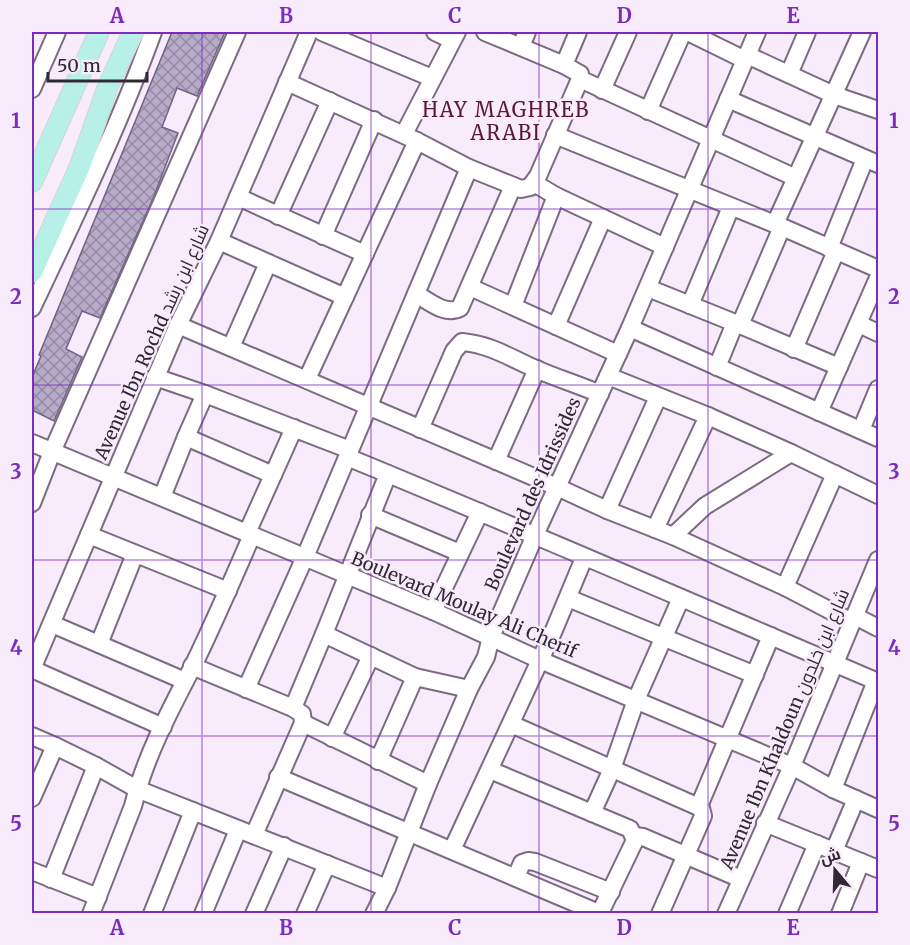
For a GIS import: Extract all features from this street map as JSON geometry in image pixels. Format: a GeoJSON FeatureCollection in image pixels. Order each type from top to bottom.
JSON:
{"type":"FeatureCollection","features":[{"type":"Feature","properties":{"kind":"main road"},"geometry":{"type":"LineString","coordinates":[[32,182],[99,32]]}},
{"type":"Feature","properties":{"kind":"main road"},"geometry":{"type":"LineString","coordinates":[[32,272],[88,170],[108,86],[133,32]]}},
{"type":"Feature","properties":{"kind":"street"},"geometry":{"type":"LineString","coordinates":[[32,89],[57,32]]}},
{"type":"Feature","properties":{"kind":"street"},"geometry":{"type":"LineString","coordinates":[[32,308],[88,170],[153,32]]}},
{"type":"Feature","properties":{"kind":"street"},"geometry":{"type":"LineString","coordinates":[[32,503],[52,452],[237,32]]}},
{"type":"Feature","properties":{"kind":"street","name":"Avenue Ibn Rochd شارع ابن رشد"},"geometry":{"type":"LineString","coordinates":[[32,669],[155,377],[219,241],[309,32]]}},
{"type":"Feature","properties":{"kind":"street"},"geometry":{"type":"LineString","coordinates":[[322,32],[432,78]]}},
{"type":"Feature","properties":{"kind":"street"},"geometry":{"type":"LineString","coordinates":[[307,380],[365,254],[432,78],[455,35],[435,32]]}},
{"type":"Feature","properties":{"kind":"street"},"geometry":{"type":"LineString","coordinates":[[287,82],[411,137],[469,168],[525,189],[534,183],[581,76],[524,39],[485,32]]}},
{"type":"Feature","properties":{"kind":"street"},"geometry":{"type":"LineString","coordinates":[[564,65],[578,32]]}},
{"type":"Feature","properties":{"kind":"street"},"geometry":{"type":"LineString","coordinates":[[602,90],[628,32]]}},
{"type":"Feature","properties":{"kind":"street"},"geometry":{"type":"LineString","coordinates":[[648,111],[686,32],[834,95],[879,110]]}},
{"type":"Feature","properties":{"kind":"street","name":"Boulevard des Idrissides"},"geometry":{"type":"LineString","coordinates":[[374,914],[387,888],[469,689],[486,657],[491,637],[535,534],[648,288],[758,32]]}},
{"type":"Feature","properties":{"kind":"street"},"geometry":{"type":"LineString","coordinates":[[789,74],[807,32]]}},
{"type":"Feature","properties":{"kind":"street"},"geometry":{"type":"LineString","coordinates":[[717,367],[778,226],[796,178],[862,32]]}},
{"type":"Feature","properties":{"kind":"street"},"geometry":{"type":"LineString","coordinates":[[580,79],[796,178]]}},
{"type":"Feature","properties":{"kind":"street"},"geometry":{"type":"LineString","coordinates":[[728,99],[872,161],[832,249],[795,349]]}},
{"type":"Feature","properties":{"kind":"street"},"geometry":{"type":"LineString","coordinates":[[278,216],[330,101]]}},
{"type":"Feature","properties":{"kind":"street"},"geometry":{"type":"LineString","coordinates":[[323,236],[374,120]]}},
{"type":"Feature","properties":{"kind":"street"},"geometry":{"type":"LineString","coordinates":[[555,135],[778,226],[878,270],[859,324],[819,412]]}},
{"type":"Feature","properties":{"kind":"street"},"geometry":{"type":"LineString","coordinates":[[246,688],[305,557],[469,168]]}},
{"type":"Feature","properties":{"kind":"street"},"geometry":{"type":"LineString","coordinates":[[534,183],[556,196],[665,248]]}},
{"type":"Feature","properties":{"kind":"street"},"geometry":{"type":"LineString","coordinates":[[416,294],[451,312],[460,308],[513,186]]}},
{"type":"Feature","properties":{"kind":"street"},"geometry":{"type":"LineString","coordinates":[[513,306],[556,196]]}},
{"type":"Feature","properties":{"kind":"street"},"geometry":{"type":"LineString","coordinates":[[238,197],[365,254]]}},
{"type":"Feature","properties":{"kind":"street"},"geometry":{"type":"LineString","coordinates":[[690,305],[731,207]]}},
{"type":"Feature","properties":{"kind":"street"},"geometry":{"type":"LineString","coordinates":[[556,326],[603,218]]}},
{"type":"Feature","properties":{"kind":"street"},"geometry":{"type":"LineString","coordinates":[[219,241],[345,297]]}},
{"type":"Feature","properties":{"kind":"street"},"geometry":{"type":"LineString","coordinates":[[231,347],[268,263]]}},
{"type":"Feature","properties":{"kind":"street"},"geometry":{"type":"LineString","coordinates":[[470,287],[618,354]]}},
{"type":"Feature","properties":{"kind":"street"},"geometry":{"type":"LineString","coordinates":[[648,288],[839,367]]}},
{"type":"Feature","properties":{"kind":"street"},"geometry":{"type":"LineString","coordinates":[[859,324],[879,333]]}},
{"type":"Feature","properties":{"kind":"street"},"geometry":{"type":"LineString","coordinates":[[178,325],[607,510],[673,536],[854,619],[879,628]]}},
{"type":"Feature","properties":{"kind":"street"},"geometry":{"type":"LineString","coordinates":[[630,328],[879,438]]}},
{"type":"Feature","properties":{"kind":"street"},"geometry":{"type":"LineString","coordinates":[[420,429],[454,351],[462,342],[489,347],[600,394]]}},
{"type":"Feature","properties":{"kind":"street"},"geometry":{"type":"LineString","coordinates":[[496,461],[537,369]]}},
{"type":"Feature","properties":{"kind":"street"},"geometry":{"type":"LineString","coordinates":[[608,376],[708,416],[879,495]]}},
{"type":"Feature","properties":{"kind":"street"},"geometry":{"type":"LineString","coordinates":[[155,377],[205,393],[294,428],[388,474],[535,534],[584,558],[877,682],[833,789]]}},
{"type":"Feature","properties":{"kind":"street"},"geometry":{"type":"LineString","coordinates":[[861,430],[879,389]]}},
{"type":"Feature","properties":{"kind":"street"},"geometry":{"type":"LineString","coordinates":[[162,497],[205,393]]}},
{"type":"Feature","properties":{"kind":"street"},"geometry":{"type":"LineString","coordinates":[[607,510],[658,397]]}},
{"type":"Feature","properties":{"kind":"street"},"geometry":{"type":"LineString","coordinates":[[655,529],[708,416]]}},
{"type":"Feature","properties":{"kind":"street"},"geometry":{"type":"LineString","coordinates":[[91,914],[133,806],[137,789],[163,727],[228,591],[249,534],[294,428]]}},
{"type":"Feature","properties":{"kind":"street"},"geometry":{"type":"LineString","coordinates":[[186,437],[273,475]]}},
{"type":"Feature","properties":{"kind":"street","name":"Boulevard Moulay Ali Cherif"},"geometry":{"type":"LineString","coordinates":[[32,443],[433,611],[540,660],[792,766],[833,789],[878,807]]}},
{"type":"Feature","properties":{"kind":"street"},"geometry":{"type":"LineString","coordinates":[[673,536],[705,506],[791,453]]}},
{"type":"Feature","properties":{"kind":"street"},"geometry":{"type":"LineString","coordinates":[[293,708],[388,474]]}},
{"type":"Feature","properties":{"kind":"street"},"geometry":{"type":"LineString","coordinates":[[785,587],[835,474]]}},
{"type":"Feature","properties":{"kind":"street"},"geometry":{"type":"LineString","coordinates":[[433,611],[480,512]]}},
{"type":"Feature","properties":{"kind":"street"},"geometry":{"type":"LineString","coordinates":[[370,515],[460,553]]}},
{"type":"Feature","properties":{"kind":"street"},"geometry":{"type":"LineString","coordinates":[[89,535],[228,591]]}},
{"type":"Feature","properties":{"kind":"street"},"geometry":{"type":"LineString","coordinates":[[99,644],[135,554]]}},
{"type":"Feature","properties":{"kind":"street"},"geometry":{"type":"LineString","coordinates":[[453,850],[584,558]]}},
{"type":"Feature","properties":{"kind":"street","name":"Avenue Ibn Khaldoun شارع ابن خلدون"},"geometry":{"type":"LineString","coordinates":[[729,913],[741,879],[792,766],[879,560]]}},
{"type":"Feature","properties":{"kind":"street"},"geometry":{"type":"LineString","coordinates":[[568,598],[755,675]]}},
{"type":"Feature","properties":{"kind":"street"},"geometry":{"type":"LineString","coordinates":[[592,813],[612,769],[636,700],[681,598]]}},
{"type":"Feature","properties":{"kind":"street"},"geometry":{"type":"LineString","coordinates":[[52,624],[99,644],[189,673],[246,688],[302,714],[303,723],[278,777],[203,914]]}},
{"type":"Feature","properties":{"kind":"street"},"geometry":{"type":"LineString","coordinates":[[324,634],[415,677],[469,689]]}},
{"type":"Feature","properties":{"kind":"street"},"geometry":{"type":"LineString","coordinates":[[699,807],[771,636]]}},
{"type":"Feature","properties":{"kind":"street"},"geometry":{"type":"LineString","coordinates":[[332,738],[371,656]]}},
{"type":"Feature","properties":{"kind":"street"},"geometry":{"type":"LineString","coordinates":[[32,669],[163,727]]}},
{"type":"Feature","properties":{"kind":"street"},"geometry":{"type":"LineString","coordinates":[[378,761],[415,677]]}},
{"type":"Feature","properties":{"kind":"street"},"geometry":{"type":"LineString","coordinates":[[303,723],[428,784]]}},
{"type":"Feature","properties":{"kind":"street"},"geometry":{"type":"LineString","coordinates":[[511,724],[699,807],[703,811],[703,816],[660,914]]}},
{"type":"Feature","properties":{"kind":"street"},"geometry":{"type":"LineString","coordinates":[[32,736],[96,766],[137,789],[387,888]]}},
{"type":"Feature","properties":{"kind":"street"},"geometry":{"type":"LineString","coordinates":[[32,798],[55,746]]}},
{"type":"Feature","properties":{"kind":"street"},"geometry":{"type":"LineString","coordinates":[[51,879],[96,766]]}},
{"type":"Feature","properties":{"kind":"street"},"geometry":{"type":"LineString","coordinates":[[278,777],[600,913],[634,844],[634,836],[630,829],[490,770]]}},
{"type":"Feature","properties":{"kind":"street"},"geometry":{"type":"LineString","coordinates":[[834,851],[856,799]]}},
{"type":"Feature","properties":{"kind":"street"},"geometry":{"type":"LineString","coordinates":[[152,914],[193,811]]}},
{"type":"Feature","properties":{"kind":"street"},"geometry":{"type":"LineString","coordinates":[[765,823],[879,869]]}},
{"type":"Feature","properties":{"kind":"street"},"geometry":{"type":"LineString","coordinates":[[634,836],[643,837],[741,879]]}},
{"type":"Feature","properties":{"kind":"street"},"geometry":{"type":"LineString","coordinates":[[787,914],[816,844]]}},
{"type":"Feature","properties":{"kind":"street"},"geometry":{"type":"LineString","coordinates":[[254,914],[284,846]]}},
{"type":"Feature","properties":{"kind":"street"},"geometry":{"type":"LineString","coordinates":[[516,877],[522,863],[535,862],[611,892]]}},
{"type":"Feature","properties":{"kind":"street"},"geometry":{"type":"LineString","coordinates":[[840,914],[861,862]]}},
{"type":"Feature","properties":{"kind":"street"},"geometry":{"type":"LineString","coordinates":[[305,914],[327,864]]}},
{"type":"Feature","properties":{"kind":"street"},"geometry":{"type":"LineString","coordinates":[[32,870],[98,897]]}},
{"type":"Feature","properties":{"kind":"building"},"geometry":{"type":"Polygon","coordinates":[[[172,32],[225,32],[197,96],[177,88],[162,127],[178,133],[154,196],[100,318],[82,311],[66,349],[82,357],[54,421],[32,410],[32,377],[172,32]]]}},
{"type":"Feature","properties":{"kind":"district","name":"HAY MAGHREB ARABI"},"geometry":{"type":"Point","coordinates":[506,122]}}]}
